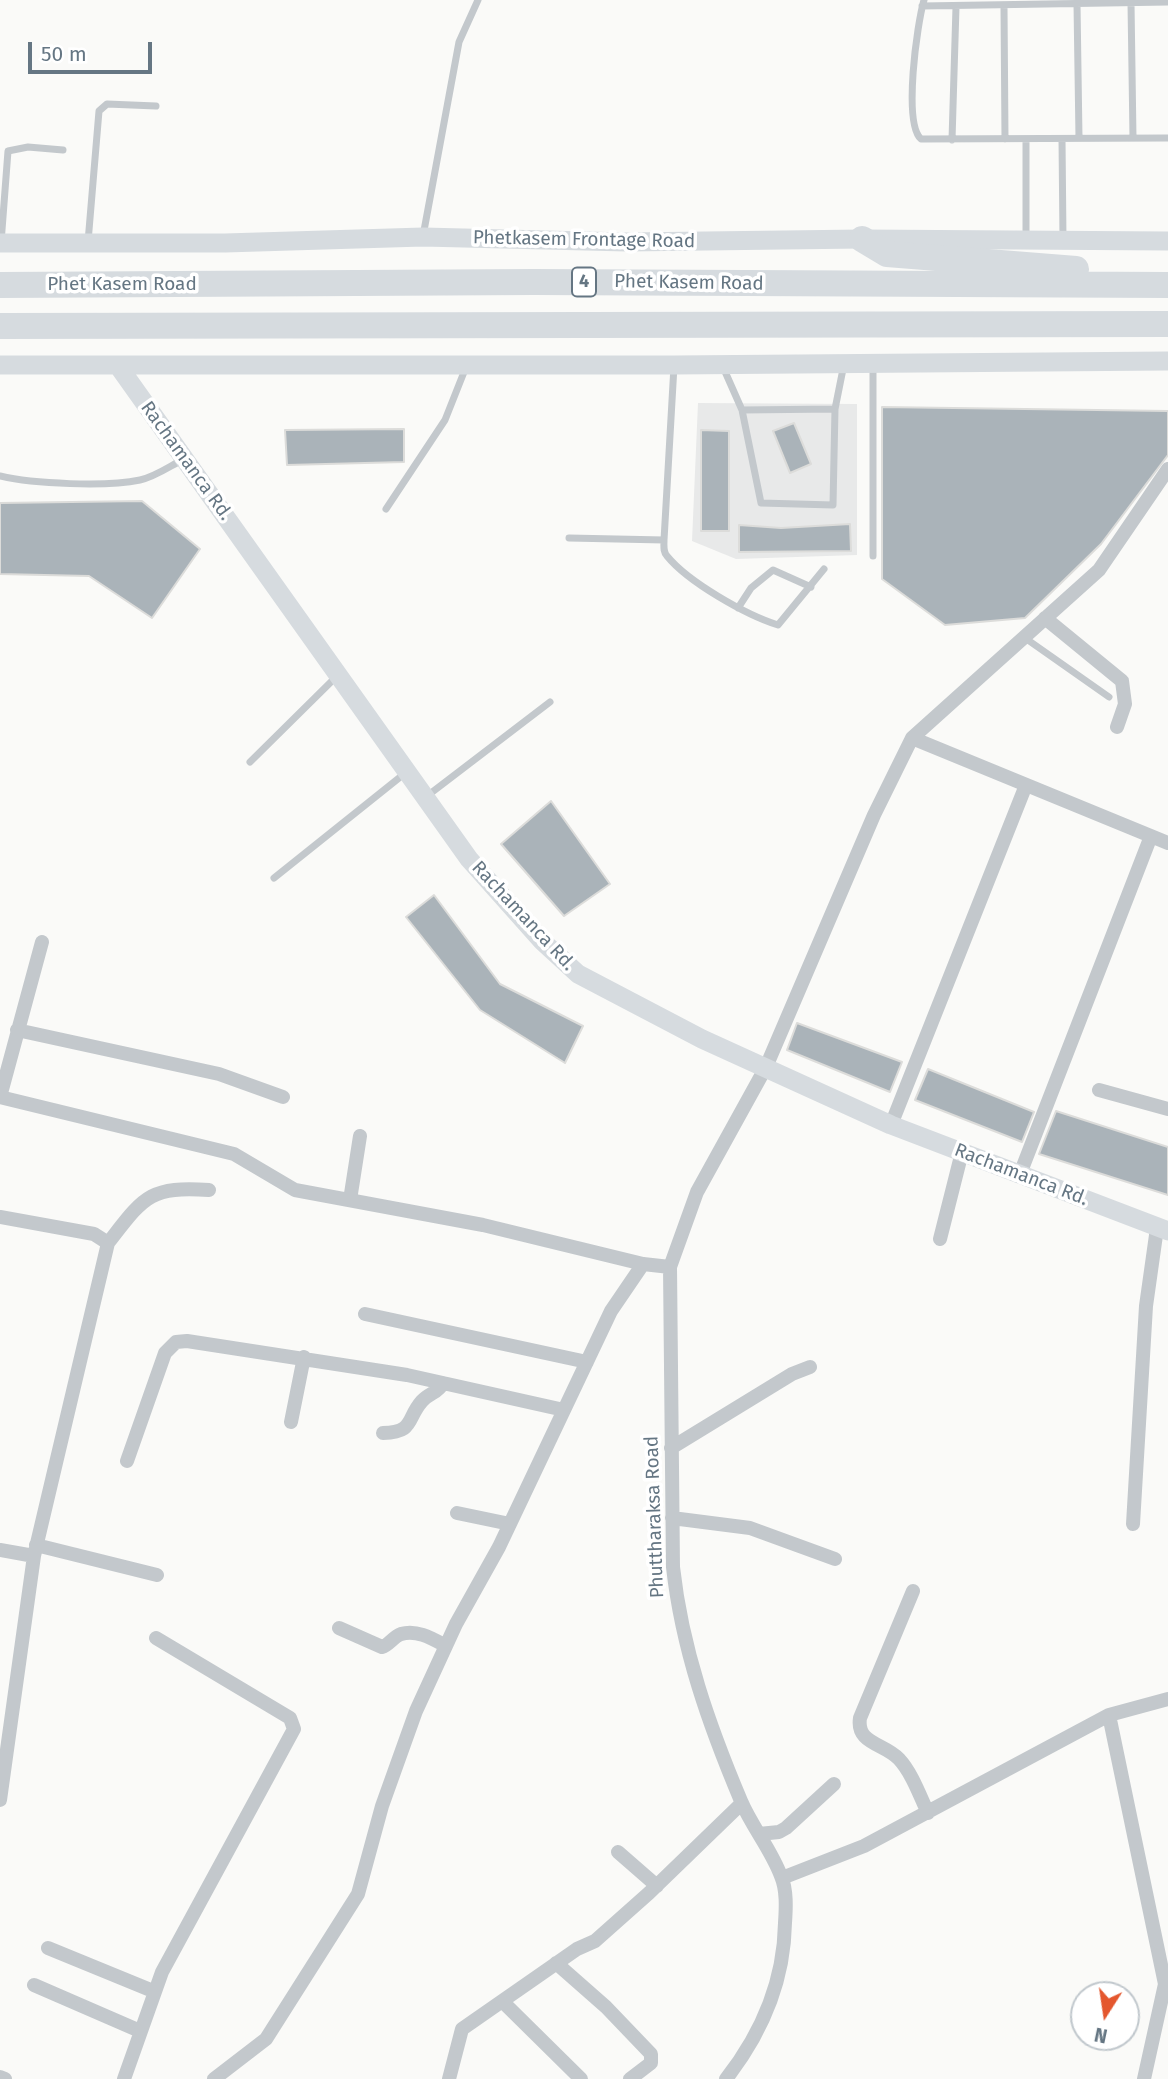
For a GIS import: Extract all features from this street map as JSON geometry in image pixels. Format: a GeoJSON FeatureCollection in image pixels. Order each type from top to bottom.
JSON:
{"type":"FeatureCollection","features":[{"type":"Feature","properties":{"kind":"highway"},"geometry":{"type":"LineString","coordinates":[[862,239],[887,254],[1128,274],[1141,285]]}},
{"type":"Feature","properties":{"kind":"highway","name":"Phet Kasem Road"},"geometry":{"type":"LineString","coordinates":[[0,285],[534,282],[1168,285]]}},
{"type":"Feature","properties":{"kind":"highway"},"geometry":{"type":"LineString","coordinates":[[0,326],[301,328],[1168,324]]}},
{"type":"Feature","properties":{"kind":"main road","name":"Phetkasem Frontage Road"},"geometry":{"type":"LineString","coordinates":[[0,243],[423,237],[627,242],[862,239],[1168,242]]}},
{"type":"Feature","properties":{"kind":"main road"},"geometry":{"type":"LineString","coordinates":[[0,365],[119,367],[1168,361]]}},
{"type":"Feature","properties":{"kind":"main road","name":"Rachamanca Rd."},"geometry":{"type":"LineString","coordinates":[[119,367],[469,859],[542,941],[578,974],[679,1027],[891,1125],[1165,1230]]}},
{"type":"Feature","properties":{"kind":"street"},"geometry":{"type":"LineString","coordinates":[[1168,469],[1099,570],[912,738],[1168,843]]}},
{"type":"Feature","properties":{"kind":"street"},"geometry":{"type":"LineString","coordinates":[[1045,618],[1122,681],[1125,704],[1117,727]]}},
{"type":"Feature","properties":{"kind":"street","name":"Phuttharaksa Road"},"geometry":{"type":"LineString","coordinates":[[726,2079],[760,2028],[780,1972],[786,1905],[782,1878],[742,1803],[693,1676],[678,1615],[672,1518],[670,1267],[697,1192],[766,1067],[874,815],[912,738]]}},
{"type":"Feature","properties":{"kind":"street"},"geometry":{"type":"LineString","coordinates":[[891,1125],[1026,785]]}},
{"type":"Feature","properties":{"kind":"street"},"geometry":{"type":"LineString","coordinates":[[1020,1174],[1151,835]]}},
{"type":"Feature","properties":{"kind":"street"},"geometry":{"type":"LineString","coordinates":[[42,942],[0,1097],[234,1154],[295,1190],[483,1225],[643,1264],[670,1267]]}},
{"type":"Feature","properties":{"kind":"street"},"geometry":{"type":"LineString","coordinates":[[17,1030],[219,1074],[283,1097]]}},
{"type":"Feature","properties":{"kind":"street"},"geometry":{"type":"LineString","coordinates":[[1099,1090],[1168,1109]]}},
{"type":"Feature","properties":{"kind":"street"},"geometry":{"type":"LineString","coordinates":[[350,1200],[360,1136]]}},
{"type":"Feature","properties":{"kind":"street"},"geometry":{"type":"LineString","coordinates":[[940,1239],[962,1152]]}},
{"type":"Feature","properties":{"kind":"street"},"geometry":{"type":"LineString","coordinates":[[0,1800],[35,1551],[108,1243],[132,1213],[163,1190],[209,1190]]}},
{"type":"Feature","properties":{"kind":"street"},"geometry":{"type":"LineString","coordinates":[[0,1217],[94,1234],[108,1243]]}},
{"type":"Feature","properties":{"kind":"street"},"geometry":{"type":"LineString","coordinates":[[1133,1524],[1146,1306],[1165,1230]]}},
{"type":"Feature","properties":{"kind":"street"},"geometry":{"type":"LineString","coordinates":[[214,2079],[266,2039],[358,1894],[386,1795],[416,1712],[446,1646],[510,1524],[611,1311],[643,1264]]}},
{"type":"Feature","properties":{"kind":"street"},"geometry":{"type":"LineString","coordinates":[[365,1314],[587,1362]]}},
{"type":"Feature","properties":{"kind":"street"},"geometry":{"type":"LineString","coordinates":[[127,1461],[165,1353],[176,1342],[187,1341],[304,1357],[443,1383],[564,1410]]}},
{"type":"Feature","properties":{"kind":"street"},"geometry":{"type":"LineString","coordinates":[[291,1422],[304,1357]]}},
{"type":"Feature","properties":{"kind":"street"},"geometry":{"type":"LineString","coordinates":[[671,1448],[792,1374],[810,1367]]}},
{"type":"Feature","properties":{"kind":"street"},"geometry":{"type":"LineString","coordinates":[[383,1433],[395,1433],[407,1427],[422,1401],[439,1390],[443,1383]]}},
{"type":"Feature","properties":{"kind":"street"},"geometry":{"type":"LineString","coordinates":[[457,1513],[510,1524]]}},
{"type":"Feature","properties":{"kind":"street"},"geometry":{"type":"LineString","coordinates":[[672,1518],[750,1528],[835,1559]]}},
{"type":"Feature","properties":{"kind":"street"},"geometry":{"type":"LineString","coordinates":[[0,1550],[35,1551],[157,1575]]}},
{"type":"Feature","properties":{"kind":"street"},"geometry":{"type":"LineString","coordinates":[[913,1591],[860,1718],[859,1728],[863,1737],[899,1760],[928,1813]]}},
{"type":"Feature","properties":{"kind":"street"},"geometry":{"type":"LineString","coordinates":[[339,1628],[382,1647],[402,1634],[411,1633],[429,1637],[446,1646]]}},
{"type":"Feature","properties":{"kind":"street"},"geometry":{"type":"LineString","coordinates":[[124,2079],[153,1991],[294,1729],[290,1718],[156,1638]]}},
{"type":"Feature","properties":{"kind":"street"},"geometry":{"type":"LineString","coordinates":[[782,1878],[864,1846],[1110,1715],[1168,1699]]}},
{"type":"Feature","properties":{"kind":"street"},"geometry":{"type":"LineString","coordinates":[[1110,1715],[1166,1984],[1144,2079]]}},
{"type":"Feature","properties":{"kind":"street"},"geometry":{"type":"LineString","coordinates":[[759,1834],[779,1832],[786,1828],[834,1784]]}},
{"type":"Feature","properties":{"kind":"street"},"geometry":{"type":"LineString","coordinates":[[449,2079],[462,2029],[556,1963],[595,1941],[657,1886],[742,1803]]}},
{"type":"Feature","properties":{"kind":"street"},"geometry":{"type":"LineString","coordinates":[[618,1852],[657,1886]]}},
{"type":"Feature","properties":{"kind":"street"},"geometry":{"type":"LineString","coordinates":[[48,1948],[153,1991]]}},
{"type":"Feature","properties":{"kind":"street"},"geometry":{"type":"LineString","coordinates":[[556,1963],[606,2007],[650,2054],[651,2063],[630,2079]]}},
{"type":"Feature","properties":{"kind":"street"},"geometry":{"type":"LineString","coordinates":[[34,1986],[140,2031]]}},
{"type":"Feature","properties":{"kind":"street"},"geometry":{"type":"LineString","coordinates":[[503,2002],[581,2079]]}},
{"type":"Feature","properties":{"kind":"street"},"geometry":{"type":"LineString","coordinates":[[0,2077],[5,2079]]}},
{"type":"Feature","properties":{"kind":"lane"},"geometry":{"type":"LineString","coordinates":[[423,237],[459,42],[478,0]]}},
{"type":"Feature","properties":{"kind":"lane"},"geometry":{"type":"LineString","coordinates":[[1168,2],[1004,6],[985,3],[956,7],[923,3],[915,51],[913,127],[921,139],[1168,138]]}},
{"type":"Feature","properties":{"kind":"lane"},"geometry":{"type":"LineString","coordinates":[[1131,3],[1133,138]]}},
{"type":"Feature","properties":{"kind":"lane"},"geometry":{"type":"LineString","coordinates":[[1077,4],[1079,138]]}},
{"type":"Feature","properties":{"kind":"lane"},"geometry":{"type":"LineString","coordinates":[[1004,6],[1005,139]]}},
{"type":"Feature","properties":{"kind":"lane"},"geometry":{"type":"LineString","coordinates":[[952,140],[956,7]]}},
{"type":"Feature","properties":{"kind":"lane"},"geometry":{"type":"LineString","coordinates":[[88,243],[99,111],[107,104],[156,106]]}},
{"type":"Feature","properties":{"kind":"lane"},"geometry":{"type":"LineString","coordinates":[[1026,139],[1027,242]]}},
{"type":"Feature","properties":{"kind":"lane"},"geometry":{"type":"LineString","coordinates":[[1062,139],[1063,242]]}},
{"type":"Feature","properties":{"kind":"lane"},"geometry":{"type":"LineString","coordinates":[[0,243],[8,151],[27,147],[63,150]]}},
{"type":"Feature","properties":{"kind":"lane"},"geometry":{"type":"LineString","coordinates":[[386,509],[444,420],[468,363]]}},
{"type":"Feature","properties":{"kind":"lane"},"geometry":{"type":"LineString","coordinates":[[722,364],[742,410],[761,503],[834,505],[835,409],[844,363]]}},
{"type":"Feature","properties":{"kind":"lane"},"geometry":{"type":"LineString","coordinates":[[873,363],[873,556]]}},
{"type":"Feature","properties":{"kind":"lane"},"geometry":{"type":"LineString","coordinates":[[674,365],[664,540],[667,556],[718,596],[738,608],[778,625],[824,569]]}},
{"type":"Feature","properties":{"kind":"lane"},"geometry":{"type":"LineString","coordinates":[[742,410],[835,409]]}},
{"type":"Feature","properties":{"kind":"lane"},"geometry":{"type":"LineString","coordinates":[[0,475],[17,480],[115,483],[142,480],[184,458]]}},
{"type":"Feature","properties":{"kind":"lane"},"geometry":{"type":"LineString","coordinates":[[569,538],[664,540]]}},
{"type":"Feature","properties":{"kind":"lane"},"geometry":{"type":"LineString","coordinates":[[738,608],[751,588],[773,570],[811,587]]}},
{"type":"Feature","properties":{"kind":"lane"},"geometry":{"type":"LineString","coordinates":[[1024,637],[1109,697]]}},
{"type":"Feature","properties":{"kind":"lane"},"geometry":{"type":"LineString","coordinates":[[250,762],[339,675]]}},
{"type":"Feature","properties":{"kind":"lane"},"geometry":{"type":"LineString","coordinates":[[426,797],[550,702]]}},
{"type":"Feature","properties":{"kind":"lane"},"geometry":{"type":"LineString","coordinates":[[274,878],[408,771]]}},
{"type":"Feature","properties":{"kind":"shaded area"},"geometry":{"type":"Polygon","coordinates":[[[698,403],[857,404],[857,555],[736,559],[692,541],[698,403]]]}},
{"type":"Feature","properties":{"kind":"building"},"geometry":{"type":"Polygon","coordinates":[[[882,407],[1168,411],[1168,455],[1101,544],[1025,618],[945,625],[882,579],[882,407]]]}},
{"type":"Feature","properties":{"kind":"building"},"geometry":{"type":"Polygon","coordinates":[[[794,423],[811,464],[790,473],[773,431],[794,423]]]}},
{"type":"Feature","properties":{"kind":"building"},"geometry":{"type":"Polygon","coordinates":[[[404,429],[404,462],[287,465],[285,430],[404,429]]]}},
{"type":"Feature","properties":{"kind":"building"},"geometry":{"type":"Polygon","coordinates":[[[701,430],[729,431],[729,531],[701,531],[701,430]]]}},
{"type":"Feature","properties":{"kind":"building"},"geometry":{"type":"Polygon","coordinates":[[[142,501],[200,549],[152,618],[89,576],[0,574],[0,503],[142,501]]]}},
{"type":"Feature","properties":{"kind":"building"},"geometry":{"type":"Polygon","coordinates":[[[850,524],[851,551],[739,552],[739,525],[781,528],[850,524]]]}},
{"type":"Feature","properties":{"kind":"building"},"geometry":{"type":"Polygon","coordinates":[[[551,801],[610,884],[564,916],[501,844],[551,801]]]}},
{"type":"Feature","properties":{"kind":"building"},"geometry":{"type":"Polygon","coordinates":[[[434,895],[500,984],[583,1026],[565,1063],[480,1010],[406,917],[434,895]]]}},
{"type":"Feature","properties":{"kind":"building"},"geometry":{"type":"Polygon","coordinates":[[[797,1023],[902,1062],[890,1092],[787,1050],[797,1023]]]}},
{"type":"Feature","properties":{"kind":"building"},"geometry":{"type":"Polygon","coordinates":[[[928,1069],[1034,1112],[1022,1142],[915,1100],[928,1069]]]}},
{"type":"Feature","properties":{"kind":"building"},"geometry":{"type":"Polygon","coordinates":[[[1056,1111],[1168,1147],[1168,1195],[1039,1154],[1056,1111]]]}}]}
